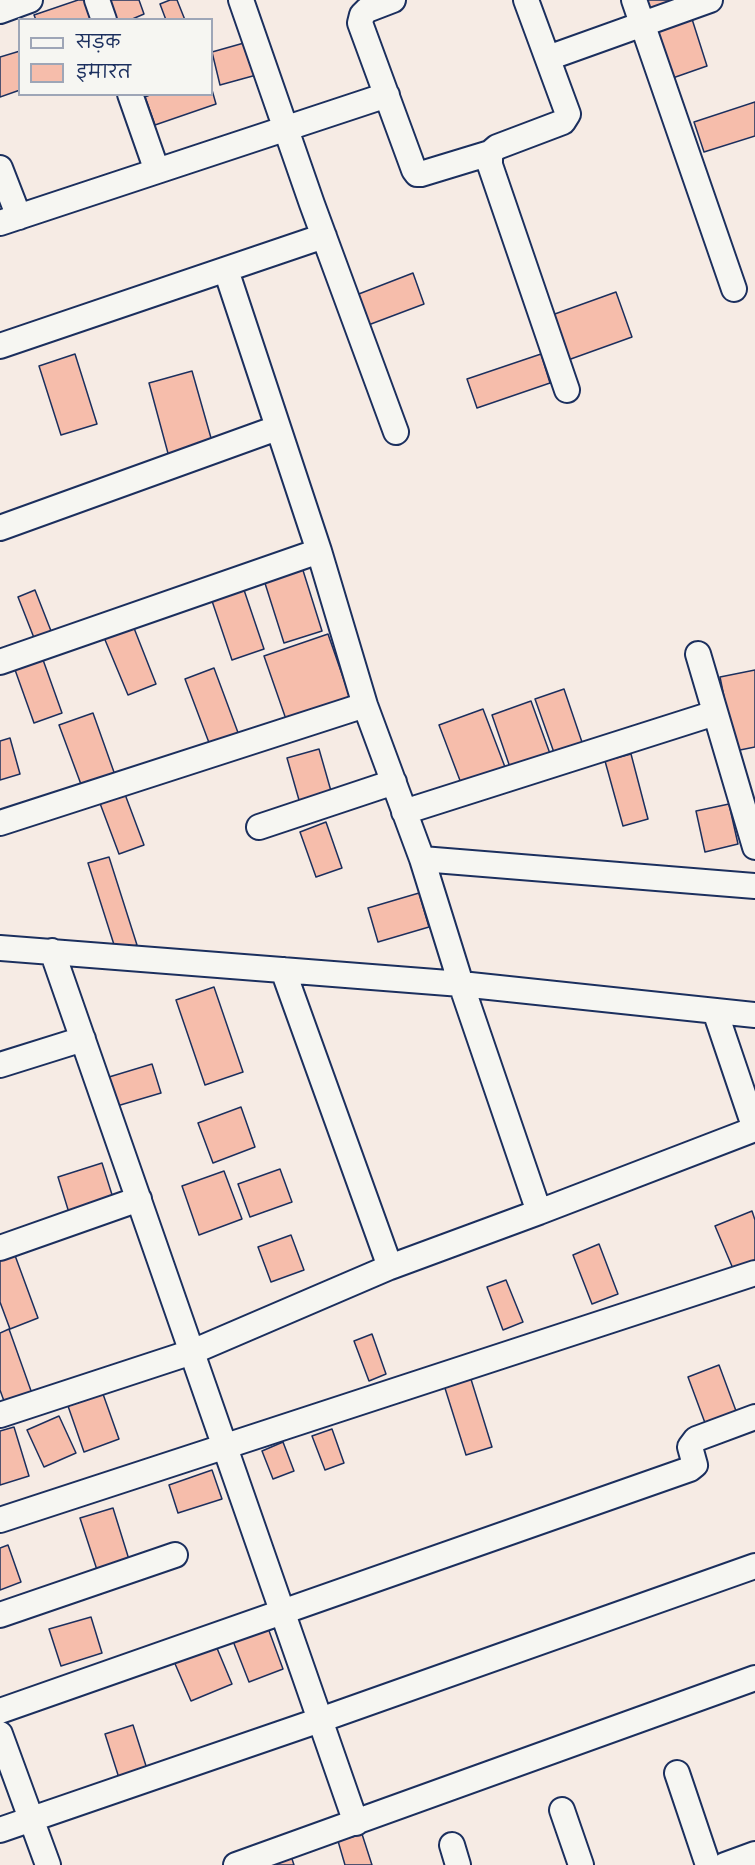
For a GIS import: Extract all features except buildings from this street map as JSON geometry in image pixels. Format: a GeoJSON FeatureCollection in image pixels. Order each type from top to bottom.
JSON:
{"type":"FeatureCollection","features":[{"type":"Feature","properties":{"kind":"street"},"geometry":{"type":"LineString","coordinates":[[0,11],[30,0]]}},
{"type":"Feature","properties":{"kind":"street"},"geometry":{"type":"LineString","coordinates":[[97,0],[103,18]]}},
{"type":"Feature","properties":{"kind":"street"},"geometry":{"type":"LineString","coordinates":[[241,0],[396,432]]}},
{"type":"Feature","properties":{"kind":"street"},"geometry":{"type":"LineString","coordinates":[[393,0],[367,10],[362,15],[360,23],[417,174],[490,153],[505,143],[563,122],[567,118],[568,114],[526,0]]}},
{"type":"Feature","properties":{"kind":"street"},"geometry":{"type":"LineString","coordinates":[[634,0],[734,289]]}},
{"type":"Feature","properties":{"kind":"street"},"geometry":{"type":"LineString","coordinates":[[548,58],[710,0]]}},
{"type":"Feature","properties":{"kind":"street"},"geometry":{"type":"LineString","coordinates":[[0,168],[9,220],[387,95]]}},
{"type":"Feature","properties":{"kind":"street"},"geometry":{"type":"LineString","coordinates":[[131,96],[157,171]]}},
{"type":"Feature","properties":{"kind":"street"},"geometry":{"type":"LineString","coordinates":[[490,153],[490,165],[567,390]]}},
{"type":"Feature","properties":{"kind":"street"},"geometry":{"type":"LineString","coordinates":[[0,346],[324,236]]}},
{"type":"Feature","properties":{"kind":"street"},"geometry":{"type":"LineString","coordinates":[[226,270],[319,551],[365,705],[422,859],[461,984],[538,1212]]}},
{"type":"Feature","properties":{"kind":"street"},"geometry":{"type":"LineString","coordinates":[[0,528],[277,428]]}},
{"type":"Feature","properties":{"kind":"street"},"geometry":{"type":"LineString","coordinates":[[0,662],[319,551]]}},
{"type":"Feature","properties":{"kind":"street"},"geometry":{"type":"LineString","coordinates":[[698,654],[755,847]]}},
{"type":"Feature","properties":{"kind":"street"},"geometry":{"type":"LineString","coordinates":[[0,823],[25,817],[365,705]]}},
{"type":"Feature","properties":{"kind":"street"},"geometry":{"type":"LineString","coordinates":[[404,812],[715,713]]}},
{"type":"Feature","properties":{"kind":"street"},"geometry":{"type":"LineString","coordinates":[[258,827],[394,782]]}},
{"type":"Feature","properties":{"kind":"street"},"geometry":{"type":"LineString","coordinates":[[422,859],[755,886]]}},
{"type":"Feature","properties":{"kind":"street"},"geometry":{"type":"LineString","coordinates":[[0,948],[461,984],[755,1015]]}},
{"type":"Feature","properties":{"kind":"street"},"geometry":{"type":"LineString","coordinates":[[52,951],[356,1823]]}},
{"type":"Feature","properties":{"kind":"street"},"geometry":{"type":"LineString","coordinates":[[283,970],[390,1267]]}},
{"type":"Feature","properties":{"kind":"street"},"geometry":{"type":"LineString","coordinates":[[0,1416],[192,1352],[390,1267],[755,1129],[715,1011]]}},
{"type":"Feature","properties":{"kind":"street"},"geometry":{"type":"LineString","coordinates":[[0,1065],[83,1039]]}},
{"type":"Feature","properties":{"kind":"street"},"geometry":{"type":"LineString","coordinates":[[0,1248],[139,1199]]}},
{"type":"Feature","properties":{"kind":"street"},"geometry":{"type":"LineString","coordinates":[[0,1520],[755,1273]]}},
{"type":"Feature","properties":{"kind":"street"},"geometry":{"type":"LineString","coordinates":[[0,1711],[690,1469],[695,1465],[690,1447],[696,1439],[755,1417]]}},
{"type":"Feature","properties":{"kind":"street"},"geometry":{"type":"LineString","coordinates":[[0,1615],[175,1555]]}},
{"type":"Feature","properties":{"kind":"street"},"geometry":{"type":"LineString","coordinates":[[0,1830],[755,1566]]}},
{"type":"Feature","properties":{"kind":"street"},"geometry":{"type":"LineString","coordinates":[[236,1865],[755,1678]]}},
{"type":"Feature","properties":{"kind":"street"},"geometry":{"type":"LineString","coordinates":[[0,1734],[48,1865]]}},
{"type":"Feature","properties":{"kind":"street"},"geometry":{"type":"LineString","coordinates":[[677,1773],[708,1865]]}},
{"type":"Feature","properties":{"kind":"street"},"geometry":{"type":"LineString","coordinates":[[562,1810],[581,1865]]}},
{"type":"Feature","properties":{"kind":"street"},"geometry":{"type":"LineString","coordinates":[[725,1865],[755,1854]]}}]}
